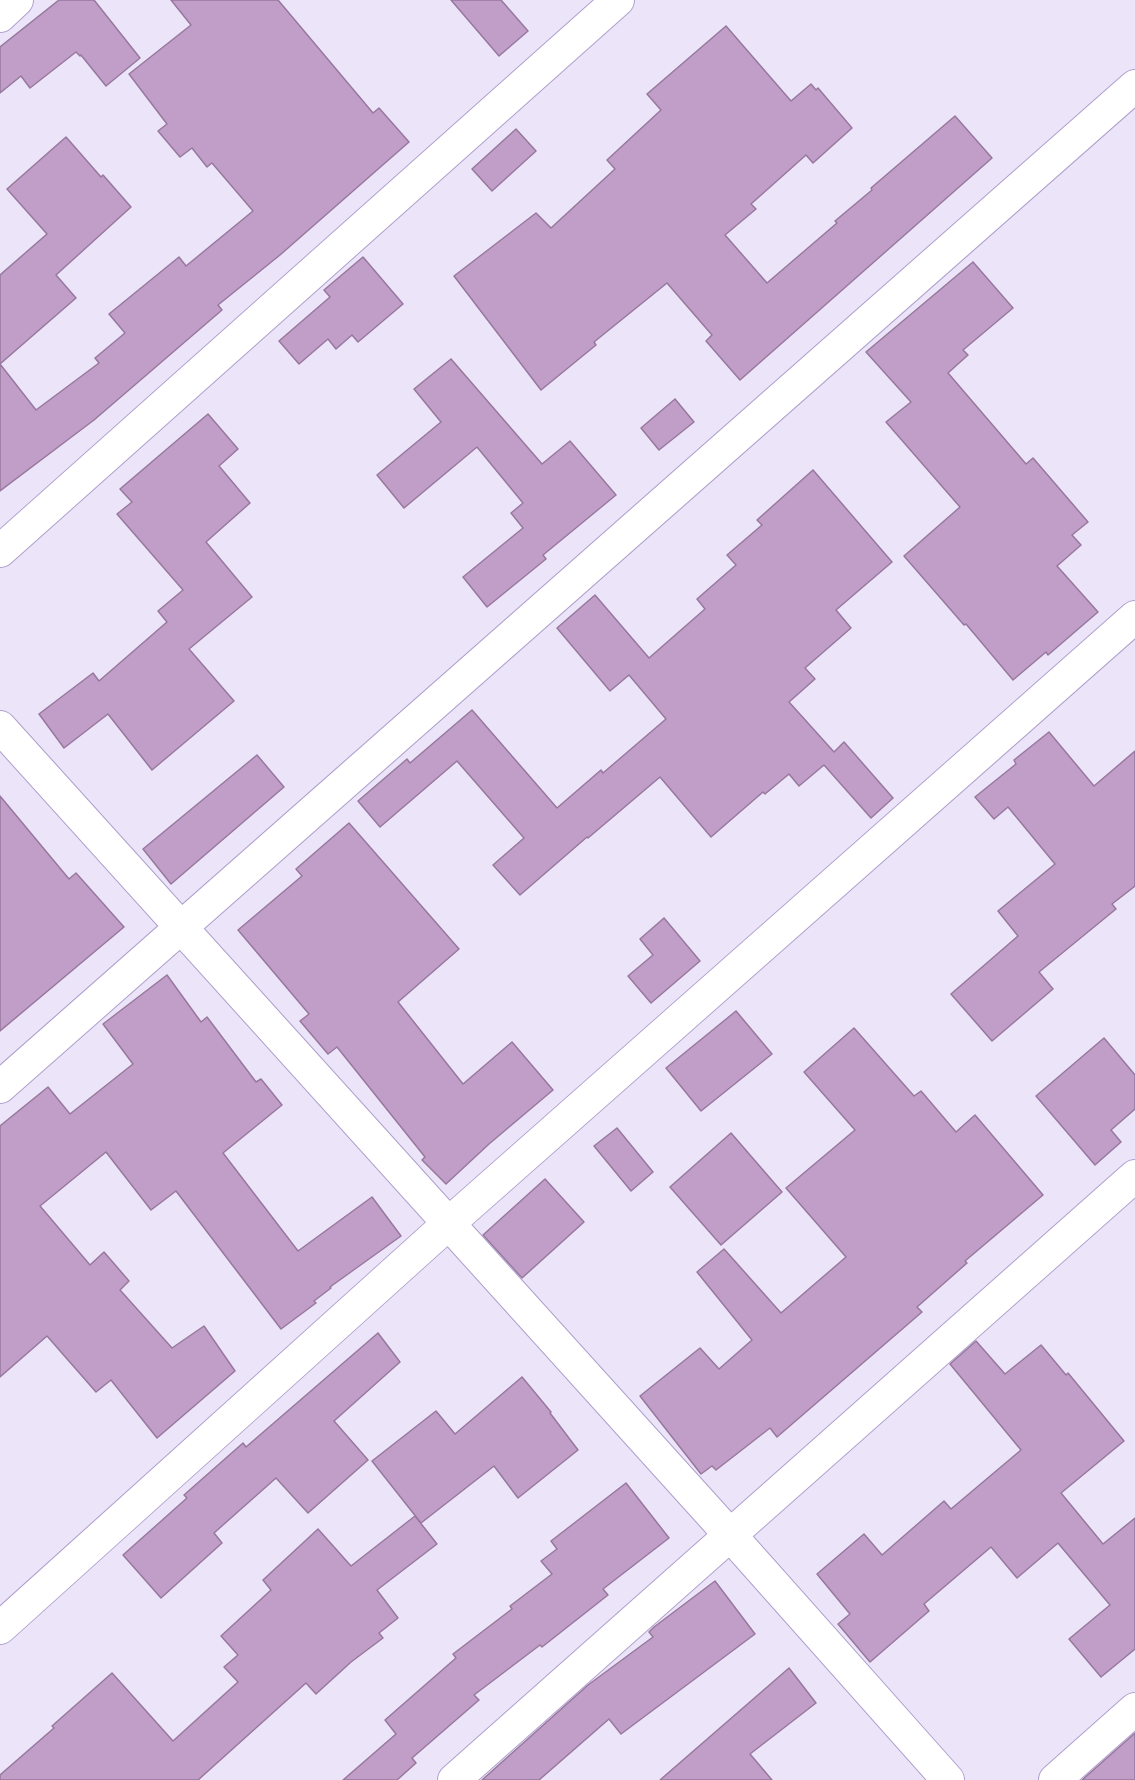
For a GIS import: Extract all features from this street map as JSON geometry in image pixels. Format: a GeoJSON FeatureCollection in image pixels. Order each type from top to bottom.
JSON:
{"type":"FeatureCollection","features":[{"type":"Feature","properties":{"kind":"street"},"geometry":{"type":"LineString","coordinates":[[0,16],[17,0]]}},
{"type":"Feature","properties":{"kind":"street"},"geometry":{"type":"LineString","coordinates":[[0,550],[618,0]]}},
{"type":"Feature","properties":{"kind":"street"},"geometry":{"type":"LineString","coordinates":[[0,1086],[1135,86]]}},
{"type":"Feature","properties":{"kind":"street"},"geometry":{"type":"LineString","coordinates":[[0,1628],[448,1224],[1135,617]]}},
{"type":"Feature","properties":{"kind":"street"},"geometry":{"type":"LineString","coordinates":[[0,727],[948,1780]]}},
{"type":"Feature","properties":{"kind":"street"},"geometry":{"type":"LineString","coordinates":[[454,1780],[1135,1176]]}},
{"type":"Feature","properties":{"kind":"street"},"geometry":{"type":"LineString","coordinates":[[1055,1780],[1135,1709]]}},
{"type":"Feature","properties":{"kind":"building"},"geometry":{"type":"Polygon","coordinates":[[[59,0],[94,0],[140,58],[106,86],[76,52],[30,88],[21,76],[0,93],[0,47],[59,0]]]}},
{"type":"Feature","properties":{"kind":"building"},"geometry":{"type":"Polygon","coordinates":[[[171,0],[278,0],[373,113],[379,108],[409,142],[280,255],[218,305],[222,310],[94,420],[0,491],[0,364],[36,410],[99,363],[95,358],[125,333],[109,314],[179,257],[186,266],[253,211],[212,163],[207,167],[192,148],[180,157],[158,131],[167,124],[129,74],[191,25],[171,0]]]}},
{"type":"Feature","properties":{"kind":"building"},"geometry":{"type":"Polygon","coordinates":[[[451,0],[501,0],[528,31],[499,56],[451,0]]]}},
{"type":"Feature","properties":{"kind":"building"},"geometry":{"type":"Polygon","coordinates":[[[726,26],[791,101],[811,84],[816,90],[818,88],[852,128],[813,163],[806,155],[751,204],[756,209],[725,235],[767,283],[837,223],[835,221],[872,190],[871,188],[955,116],[992,158],[740,380],[706,341],[712,335],[667,283],[594,342],[596,345],[541,390],[454,276],[536,213],[551,228],[615,169],[607,160],[661,110],[647,94],[726,26]]]}},
{"type":"Feature","properties":{"kind":"building"},"geometry":{"type":"Polygon","coordinates":[[[516,129],[536,151],[492,191],[472,169],[516,129]]]}},
{"type":"Feature","properties":{"kind":"building"},"geometry":{"type":"Polygon","coordinates":[[[66,137],[131,207],[56,275],[76,298],[0,364],[0,275],[47,234],[7,189],[66,137]]]}},
{"type":"Feature","properties":{"kind":"building"},"geometry":{"type":"Polygon","coordinates":[[[363,257],[403,304],[358,342],[352,335],[336,349],[328,339],[299,364],[279,341],[330,297],[324,290],[363,257]]]}},
{"type":"Feature","properties":{"kind":"building"},"geometry":{"type":"Polygon","coordinates":[[[973,262],[1013,308],[963,350],[968,355],[948,373],[1026,464],[1033,458],[1088,522],[1072,535],[1081,545],[1057,566],[1098,612],[1048,655],[1046,652],[1013,680],[904,556],[960,507],[886,422],[911,402],[866,352],[973,262]]]}},
{"type":"Feature","properties":{"kind":"building"},"geometry":{"type":"Polygon","coordinates":[[[451,359],[542,464],[570,441],[616,495],[543,555],[546,559],[487,607],[463,577],[523,528],[511,513],[523,503],[477,447],[404,508],[377,475],[441,422],[414,389],[451,359]]]}},
{"type":"Feature","properties":{"kind":"building"},"geometry":{"type":"Polygon","coordinates":[[[675,399],[694,422],[659,450],[641,428],[675,399]]]}},
{"type":"Feature","properties":{"kind":"building"},"geometry":{"type":"Polygon","coordinates":[[[208,414],[238,449],[219,466],[250,503],[206,542],[252,597],[189,649],[234,701],[152,770],[108,714],[64,748],[39,714],[93,673],[99,681],[167,622],[158,611],[183,590],[117,514],[132,502],[120,489],[208,414]]]}},
{"type":"Feature","properties":{"kind":"building"},"geometry":{"type":"Polygon","coordinates":[[[813,470],[892,562],[836,610],[851,628],[805,668],[815,679],[789,702],[834,752],[844,742],[893,798],[871,818],[824,765],[799,786],[789,774],[765,794],[763,792],[711,837],[660,777],[520,895],[493,865],[524,838],[457,761],[380,827],[358,801],[407,759],[410,763],[472,710],[557,808],[601,770],[603,773],[666,719],[629,675],[610,691],[557,628],[595,595],[649,658],[705,609],[697,599],[736,565],[727,555],[762,525],[757,520],[813,470]]]}},
{"type":"Feature","properties":{"kind":"building"},"geometry":{"type":"Polygon","coordinates":[[[1049,732],[1094,786],[1135,751],[1135,886],[1112,904],[1116,909],[1039,972],[1053,989],[992,1041],[951,994],[1018,936],[998,911],[1055,864],[1008,807],[994,819],[975,797],[1016,764],[1014,760],[1049,732]]]}},
{"type":"Feature","properties":{"kind":"building"},"geometry":{"type":"Polygon","coordinates":[[[257,755],[284,787],[171,884],[143,849],[257,755]]]}},
{"type":"Feature","properties":{"kind":"building"},"geometry":{"type":"Polygon","coordinates":[[[0,796],[69,879],[76,873],[124,927],[0,1031],[0,796]]]}},
{"type":"Feature","properties":{"kind":"building"},"geometry":{"type":"Polygon","coordinates":[[[349,823],[459,949],[398,1002],[463,1084],[512,1042],[553,1090],[446,1184],[422,1160],[425,1157],[337,1047],[328,1054],[300,1021],[309,1014],[238,930],[302,876],[296,869],[349,823]]]}},
{"type":"Feature","properties":{"kind":"building"},"geometry":{"type":"Polygon","coordinates":[[[664,918],[700,961],[651,1003],[628,976],[653,955],[640,939],[664,918]]]}},
{"type":"Feature","properties":{"kind":"building"},"geometry":{"type":"Polygon","coordinates":[[[167,975],[201,1022],[207,1017],[256,1082],[261,1079],[282,1105],[223,1153],[298,1251],[372,1197],[401,1236],[330,1287],[314,1301],[316,1303],[281,1329],[176,1191],[151,1210],[106,1152],[40,1206],[90,1265],[104,1252],[129,1281],[120,1290],[172,1348],[204,1326],[235,1371],[157,1438],[111,1380],[96,1392],[47,1336],[0,1377],[0,1126],[48,1087],[70,1114],[133,1064],[103,1024],[167,975]]]}},
{"type":"Feature","properties":{"kind":"building"},"geometry":{"type":"Polygon","coordinates":[[[736,1011],[772,1054],[701,1111],[666,1068],[736,1011]]]}},
{"type":"Feature","properties":{"kind":"building"},"geometry":{"type":"Polygon","coordinates":[[[854,1028],[914,1096],[921,1091],[956,1132],[975,1115],[1043,1195],[965,1261],[967,1263],[917,1307],[922,1312],[777,1437],[770,1428],[716,1470],[712,1466],[701,1474],[640,1396],[700,1348],[719,1369],[752,1340],[697,1272],[724,1249],[781,1313],[846,1257],[786,1188],[855,1130],[804,1072],[854,1028]]]}},
{"type":"Feature","properties":{"kind":"building"},"geometry":{"type":"Polygon","coordinates":[[[1104,1038],[1135,1075],[1135,1109],[1111,1130],[1121,1142],[1095,1165],[1036,1096],[1104,1038]]]}},
{"type":"Feature","properties":{"kind":"building"},"geometry":{"type":"Polygon","coordinates":[[[617,1128],[653,1172],[631,1191],[594,1146],[617,1128]]]}},
{"type":"Feature","properties":{"kind":"building"},"geometry":{"type":"Polygon","coordinates":[[[731,1133],[782,1192],[721,1245],[670,1187],[731,1133]]]}},
{"type":"Feature","properties":{"kind":"building"},"geometry":{"type":"Polygon","coordinates":[[[545,1179],[584,1222],[522,1278],[483,1235],[545,1179]]]}},
{"type":"Feature","properties":{"kind":"building"},"geometry":{"type":"Polygon","coordinates":[[[378,1333],[400,1362],[334,1421],[368,1460],[308,1513],[276,1478],[214,1533],[222,1543],[161,1598],[123,1555],[187,1498],[184,1495],[243,1443],[246,1447],[378,1333]]]}},
{"type":"Feature","properties":{"kind":"building"},"geometry":{"type":"Polygon","coordinates":[[[976,1341],[1005,1374],[1041,1345],[1066,1375],[1068,1373],[1124,1441],[1061,1493],[1103,1544],[1135,1518],[1135,1649],[1101,1677],[1069,1639],[1110,1605],[1058,1543],[1017,1578],[991,1547],[924,1604],[929,1611],[870,1662],[838,1624],[850,1614],[817,1574],[864,1534],[882,1555],[944,1501],[951,1509],[1021,1450],[950,1364],[976,1341]]]}},
{"type":"Feature","properties":{"kind":"building"},"geometry":{"type":"Polygon","coordinates":[[[522,1377],[578,1450],[518,1498],[494,1466],[421,1523],[372,1461],[436,1411],[455,1434],[522,1377]]]}},
{"type":"Feature","properties":{"kind":"building"},"geometry":{"type":"Polygon","coordinates":[[[626,1483],[669,1538],[603,1589],[608,1595],[542,1647],[540,1645],[474,1695],[479,1700],[412,1758],[416,1763],[397,1780],[343,1780],[396,1734],[385,1720],[456,1658],[453,1654],[512,1609],[510,1606],[552,1574],[541,1561],[557,1549],[551,1541],[626,1483]]]}},
{"type":"Feature","properties":{"kind":"building"},"geometry":{"type":"Polygon","coordinates":[[[415,1516],[437,1544],[377,1590],[398,1618],[379,1633],[383,1638],[351,1662],[316,1694],[306,1683],[198,1780],[0,1780],[0,1775],[112,1673],[173,1741],[238,1682],[224,1667],[238,1655],[221,1636],[271,1590],[263,1580],[318,1529],[351,1566],[415,1516]]]}},
{"type":"Feature","properties":{"kind":"building"},"geometry":{"type":"Polygon","coordinates":[[[715,1581],[755,1634],[621,1734],[609,1719],[539,1780],[482,1780],[588,1685],[653,1637],[649,1632],[654,1627],[715,1581]]]}},
{"type":"Feature","properties":{"kind":"building"},"geometry":{"type":"Polygon","coordinates":[[[789,1668],[816,1703],[750,1754],[772,1780],[660,1780],[789,1668]]]}},
{"type":"Feature","properties":{"kind":"building"},"geometry":{"type":"Polygon","coordinates":[[[1135,1733],[1135,1780],[1082,1780],[1126,1741],[1135,1733]]]}}]}
